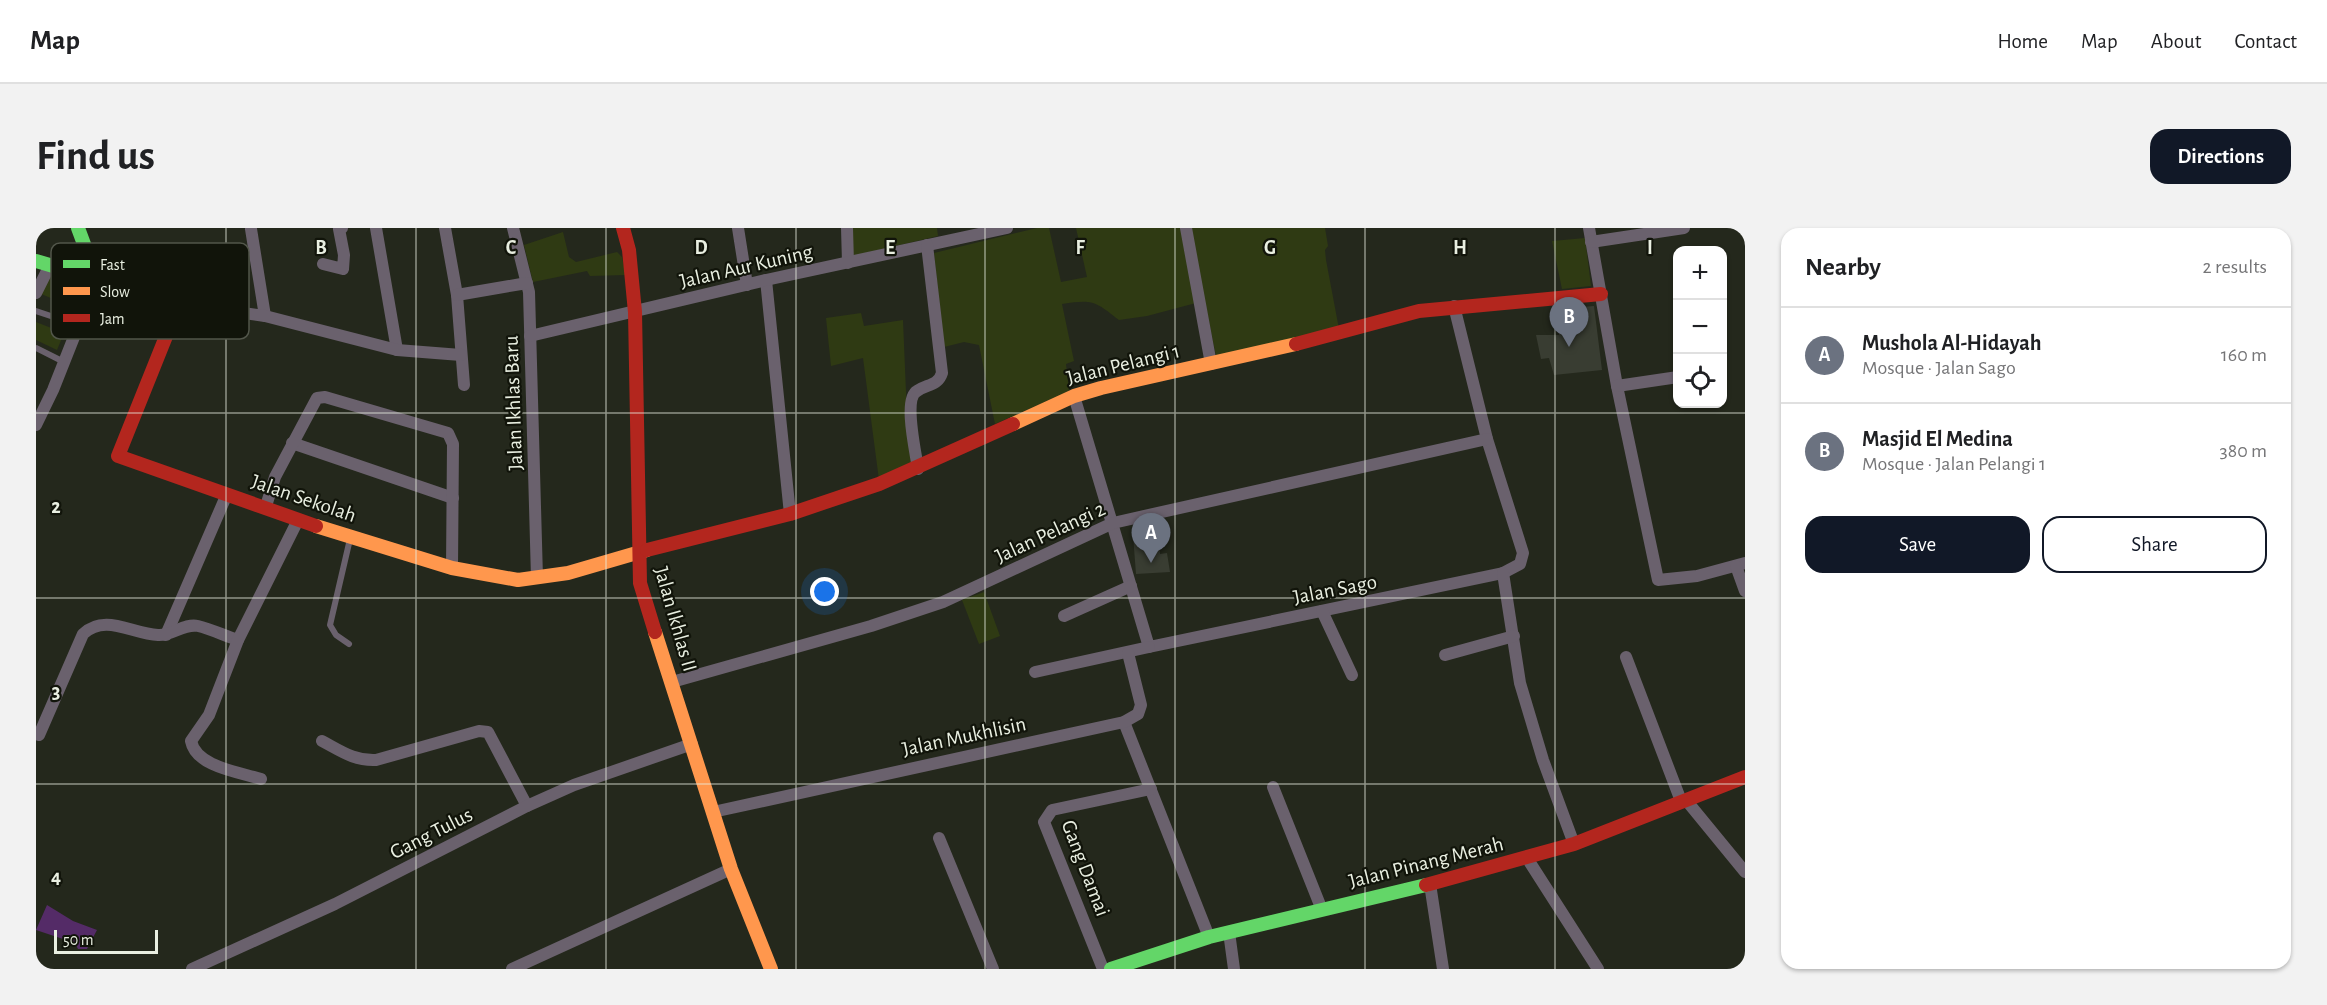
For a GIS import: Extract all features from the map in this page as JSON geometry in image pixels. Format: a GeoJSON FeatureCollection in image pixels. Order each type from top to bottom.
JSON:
{"type":"FeatureCollection","features":[{"type":"Feature","properties":{"kind":"street"},"geometry":{"type":"LineString","coordinates":[[78,228],[84,243]]}},
{"type":"Feature","properties":{"kind":"street"},"geometry":{"type":"LineString","coordinates":[[323,264],[343,269],[344,255],[339,229],[342,228]]}},
{"type":"Feature","properties":{"kind":"street"},"geometry":{"type":"LineString","coordinates":[[376,228],[397,350]]}},
{"type":"Feature","properties":{"kind":"street"},"geometry":{"type":"LineString","coordinates":[[445,228],[458,295],[464,385]]}},
{"type":"Feature","properties":{"kind":"street","name":"Jalan Ikhlas Baru"},"geometry":{"type":"LineString","coordinates":[[513,228],[527,283],[537,578]]}},
{"type":"Feature","properties":{"kind":"street","name":"Jalan Ikhlas II"},"geometry":{"type":"LineString","coordinates":[[623,228],[629,250],[635,312],[640,583],[730,869],[771,969]]}},
{"type":"Feature","properties":{"kind":"street"},"geometry":{"type":"LineString","coordinates":[[738,228],[747,285]]}},
{"type":"Feature","properties":{"kind":"street"},"geometry":{"type":"LineString","coordinates":[[847,228],[848,263]]}},
{"type":"Feature","properties":{"kind":"street","name":"Jalan Aur Kuning"},"geometry":{"type":"LineString","coordinates":[[530,336],[980,231],[1007,228]]}},
{"type":"Feature","properties":{"kind":"street"},"geometry":{"type":"LineString","coordinates":[[1186,228],[1211,364]]}},
{"type":"Feature","properties":{"kind":"street"},"geometry":{"type":"LineString","coordinates":[[1588,228],[1617,386],[1658,580],[1696,576],[1741,565],[1745,591]]}},
{"type":"Feature","properties":{"kind":"street"},"geometry":{"type":"LineString","coordinates":[[1591,242],[1683,228]]}},
{"type":"Feature","properties":{"kind":"street"},"geometry":{"type":"LineString","coordinates":[[251,229],[265,316]]}},
{"type":"Feature","properties":{"kind":"street"},"geometry":{"type":"LineString","coordinates":[[918,469],[910,400],[917,390],[937,382],[942,373],[927,245]]}},
{"type":"Feature","properties":{"kind":"street"},"geometry":{"type":"LineString","coordinates":[[36,261],[50,265],[36,293]]}},
{"type":"Feature","properties":{"kind":"street"},"geometry":{"type":"LineString","coordinates":[[766,280],[790,514]]}},
{"type":"Feature","properties":{"kind":"street"},"geometry":{"type":"LineString","coordinates":[[458,295],[527,283]]}},
{"type":"Feature","properties":{"kind":"street","name":"Jalan Pelangi 1"},"geometry":{"type":"LineString","coordinates":[[639,552],[790,514],[918,469],[1074,396],[1318,339],[1419,311],[1601,294]]}},
{"type":"Feature","properties":{"kind":"street"},"geometry":{"type":"LineString","coordinates":[[1454,306],[1487,439],[1523,553],[1520,564],[1503,573],[1523,693],[1543,760],[1574,843]]}},
{"type":"Feature","properties":{"kind":"street"},"geometry":{"type":"LineString","coordinates":[[249,314],[397,350],[461,355]]}},
{"type":"Feature","properties":{"kind":"street"},"geometry":{"type":"LineString","coordinates":[[36,425],[73,339]]}},
{"type":"Feature","properties":{"kind":"street","name":"Jalan Sekolah"},"geometry":{"type":"LineString","coordinates":[[165,339],[118,456],[266,506],[298,520],[452,568],[518,580],[568,573],[639,552]]}},
{"type":"Feature","properties":{"kind":"street"},"geometry":{"type":"LineString","coordinates":[[1617,386],[1673,378]]}},
{"type":"Feature","properties":{"kind":"street"},"geometry":{"type":"LineString","coordinates":[[1035,672],[1149,647],[1074,396]]}},
{"type":"Feature","properties":{"kind":"street"},"geometry":{"type":"LineString","coordinates":[[266,506],[275,477],[317,398],[325,397],[448,433],[453,444],[452,568]]}},
{"type":"Feature","properties":{"kind":"street","name":"Jalan Pelangi 2"},"geometry":{"type":"LineString","coordinates":[[672,682],[871,626],[943,602],[1113,522],[1487,439]]}},
{"type":"Feature","properties":{"kind":"street"},"geometry":{"type":"LineString","coordinates":[[292,443],[453,498]]}},
{"type":"Feature","properties":{"kind":"street"},"geometry":{"type":"LineString","coordinates":[[166,635],[227,494]]}},
{"type":"Feature","properties":{"kind":"street"},"geometry":{"type":"LineString","coordinates":[[261,779],[204,760],[193,750],[191,741],[209,715],[238,640],[298,520]]}},
{"type":"Feature","properties":{"kind":"street","name":"Jalan Sago"},"geometry":{"type":"LineString","coordinates":[[1149,647],[1503,573]]}},
{"type":"Feature","properties":{"kind":"street"},"geometry":{"type":"LineString","coordinates":[[1064,616],[1131,586]]}},
{"type":"Feature","properties":{"kind":"street"},"geometry":{"type":"LineString","coordinates":[[1322,611],[1352,675]]}},
{"type":"Feature","properties":{"kind":"street"},"geometry":{"type":"LineString","coordinates":[[36,734],[39,735],[83,634],[89,628],[106,624],[166,635],[190,625],[238,640]]}},
{"type":"Feature","properties":{"kind":"street"},"geometry":{"type":"LineString","coordinates":[[1445,655],[1514,636]]}},
{"type":"Feature","properties":{"kind":"street"},"geometry":{"type":"LineString","coordinates":[[1128,652],[1141,705],[1138,714],[1124,722],[1209,937]]}},
{"type":"Feature","properties":{"kind":"street"},"geometry":{"type":"LineString","coordinates":[[1626,657],[1684,801],[1745,872]]}},
{"type":"Feature","properties":{"kind":"street","name":"Jalan Mukhlisin"},"geometry":{"type":"LineString","coordinates":[[713,812],[1124,722]]}},
{"type":"Feature","properties":{"kind":"street"},"geometry":{"type":"LineString","coordinates":[[322,741],[353,759],[364,761],[376,760],[479,731],[488,732],[527,806]]}},
{"type":"Feature","properties":{"kind":"street","name":"Gang Tulus"},"geometry":{"type":"LineString","coordinates":[[192,969],[335,904],[573,785],[692,744]]}},
{"type":"Feature","properties":{"kind":"street","name":"Jalan Pinang Merah"},"geometry":{"type":"LineString","coordinates":[[1111,969],[1132,966],[1209,937],[1430,884],[1527,858],[1574,843],[1745,777]]}},
{"type":"Feature","properties":{"kind":"street"},"geometry":{"type":"LineString","coordinates":[[1273,787],[1322,910]]}},
{"type":"Feature","properties":{"kind":"street","name":"Gang Damai"},"geometry":{"type":"LineString","coordinates":[[1103,969],[1044,822],[1052,810],[1151,789]]}},
{"type":"Feature","properties":{"kind":"street"},"geometry":{"type":"LineString","coordinates":[[939,838],[993,969]]}},
{"type":"Feature","properties":{"kind":"street"},"geometry":{"type":"LineString","coordinates":[[1527,858],[1598,969]]}},
{"type":"Feature","properties":{"kind":"street"},"geometry":{"type":"LineString","coordinates":[[512,969],[730,869]]}},
{"type":"Feature","properties":{"kind":"street"},"geometry":{"type":"LineString","coordinates":[[1430,884],[1443,969]]}},
{"type":"Feature","properties":{"kind":"street"},"geometry":{"type":"LineString","coordinates":[[1229,932],[1234,969]]}},
{"type":"Feature","properties":{"kind":"lane"},"geometry":{"type":"LineString","coordinates":[[36,311],[51,316]]}},
{"type":"Feature","properties":{"kind":"lane"},"geometry":{"type":"LineString","coordinates":[[36,348],[64,362]]}},
{"type":"Feature","properties":{"kind":"lane"},"geometry":{"type":"LineString","coordinates":[[349,644],[336,635],[330,625],[351,536]]}},
{"type":"Feature","properties":{"kind":"green space"},"geometry":{"type":"Polygon","coordinates":[[[851,228],[937,228],[938,236],[853,256],[851,228]]]}},
{"type":"Feature","properties":{"kind":"green space"},"geometry":{"type":"Polygon","coordinates":[[[1037,228],[1049,228],[1061,282],[1087,277],[1076,228],[1182,228],[1196,303],[1147,316],[1119,320],[1093,303],[1062,304],[1074,361],[1066,364],[1069,391],[995,424],[979,345],[964,342],[944,347],[934,253],[1037,228]]]}},
{"type":"Feature","properties":{"kind":"green space"},"geometry":{"type":"Polygon","coordinates":[[[1190,228],[1325,228],[1328,246],[1325,250],[1326,260],[1339,329],[1216,356],[1190,228]]]}},
{"type":"Feature","properties":{"kind":"green space"},"geometry":{"type":"Polygon","coordinates":[[[563,232],[569,257],[576,262],[617,252],[622,257],[626,275],[590,276],[587,271],[533,282],[524,245],[563,232]]]}},
{"type":"Feature","properties":{"kind":"green space"},"geometry":{"type":"Polygon","coordinates":[[[1585,238],[1591,286],[1562,289],[1552,241],[1585,238]]]}},
{"type":"Feature","properties":{"kind":"green space"},"geometry":{"type":"Polygon","coordinates":[[[51,272],[51,298],[41,294],[51,272]]]}},
{"type":"Feature","properties":{"kind":"green space"},"geometry":{"type":"Polygon","coordinates":[[[861,313],[864,326],[903,320],[907,416],[913,465],[879,480],[863,358],[831,366],[826,318],[861,313]]]}},
{"type":"Feature","properties":{"kind":"green space"},"geometry":{"type":"Polygon","coordinates":[[[36,322],[51,328],[51,339],[62,339],[57,350],[36,340],[36,322]]]}},
{"type":"Feature","properties":{"kind":"green space"},"geometry":{"type":"Polygon","coordinates":[[[984,592],[1000,636],[979,644],[962,600],[984,592]]]}},
{"type":"Feature","properties":{"kind":"shaded area"},"geometry":{"type":"Polygon","coordinates":[[[47,905],[73,921],[97,930],[87,949],[78,949],[75,943],[36,930],[47,905]]]}},
{"type":"Feature","properties":{"kind":"building"},"geometry":{"type":"Polygon","coordinates":[[[1594,306],[1602,370],[1554,375],[1549,358],[1541,359],[1536,335],[1559,335],[1555,309],[1594,306]]]}},
{"type":"Feature","properties":{"kind":"building"},"geometry":{"type":"Polygon","coordinates":[[[1159,533],[1160,554],[1167,553],[1170,572],[1136,574],[1133,535],[1159,533]]]}},
{"type":"Feature","properties":{"kind":"traffic: fast"},"geometry":{"type":"LineString","coordinates":[[78,228],[84,243]]}},
{"type":"Feature","properties":{"kind":"traffic: fast"},"geometry":{"type":"LineString","coordinates":[[36,261],[51,265]]}},
{"type":"Feature","properties":{"kind":"traffic: fast"},"geometry":{"type":"LineString","coordinates":[[1111,969],[1209,937],[1426,885]]}},
{"type":"Feature","properties":{"kind":"traffic: slow"},"geometry":{"type":"LineString","coordinates":[[1013,424],[1074,396],[1101,388],[1296,344]]}},
{"type":"Feature","properties":{"kind":"traffic: slow"},"geometry":{"type":"LineString","coordinates":[[316,526],[452,568],[518,580],[568,573],[647,550]]}},
{"type":"Feature","properties":{"kind":"traffic: slow"},"geometry":{"type":"LineString","coordinates":[[655,632],[731,869],[771,969]]}},
{"type":"Feature","properties":{"kind":"traffic: jam"},"geometry":{"type":"LineString","coordinates":[[623,228],[629,250],[635,312],[640,583],[655,632]]}},
{"type":"Feature","properties":{"kind":"traffic: jam"},"geometry":{"type":"LineString","coordinates":[[1296,344],[1419,311],[1601,294]]}},
{"type":"Feature","properties":{"kind":"traffic: jam"},"geometry":{"type":"LineString","coordinates":[[165,339],[118,456],[316,526]]}},
{"type":"Feature","properties":{"kind":"traffic: jam"},"geometry":{"type":"LineString","coordinates":[[647,550],[790,514],[879,484],[1013,424]]}},
{"type":"Feature","properties":{"kind":"traffic: jam"},"geometry":{"type":"LineString","coordinates":[[1426,885],[1574,844],[1745,777]]}},
{"type":"Feature","properties":{"kind":"place","name":"Masjid El Medina"},"geometry":{"type":"Point","coordinates":[1569,347]}},
{"type":"Feature","properties":{"kind":"place","name":"Mushola Al-Hidayah"},"geometry":{"type":"Point","coordinates":[1151,563]}}]}
